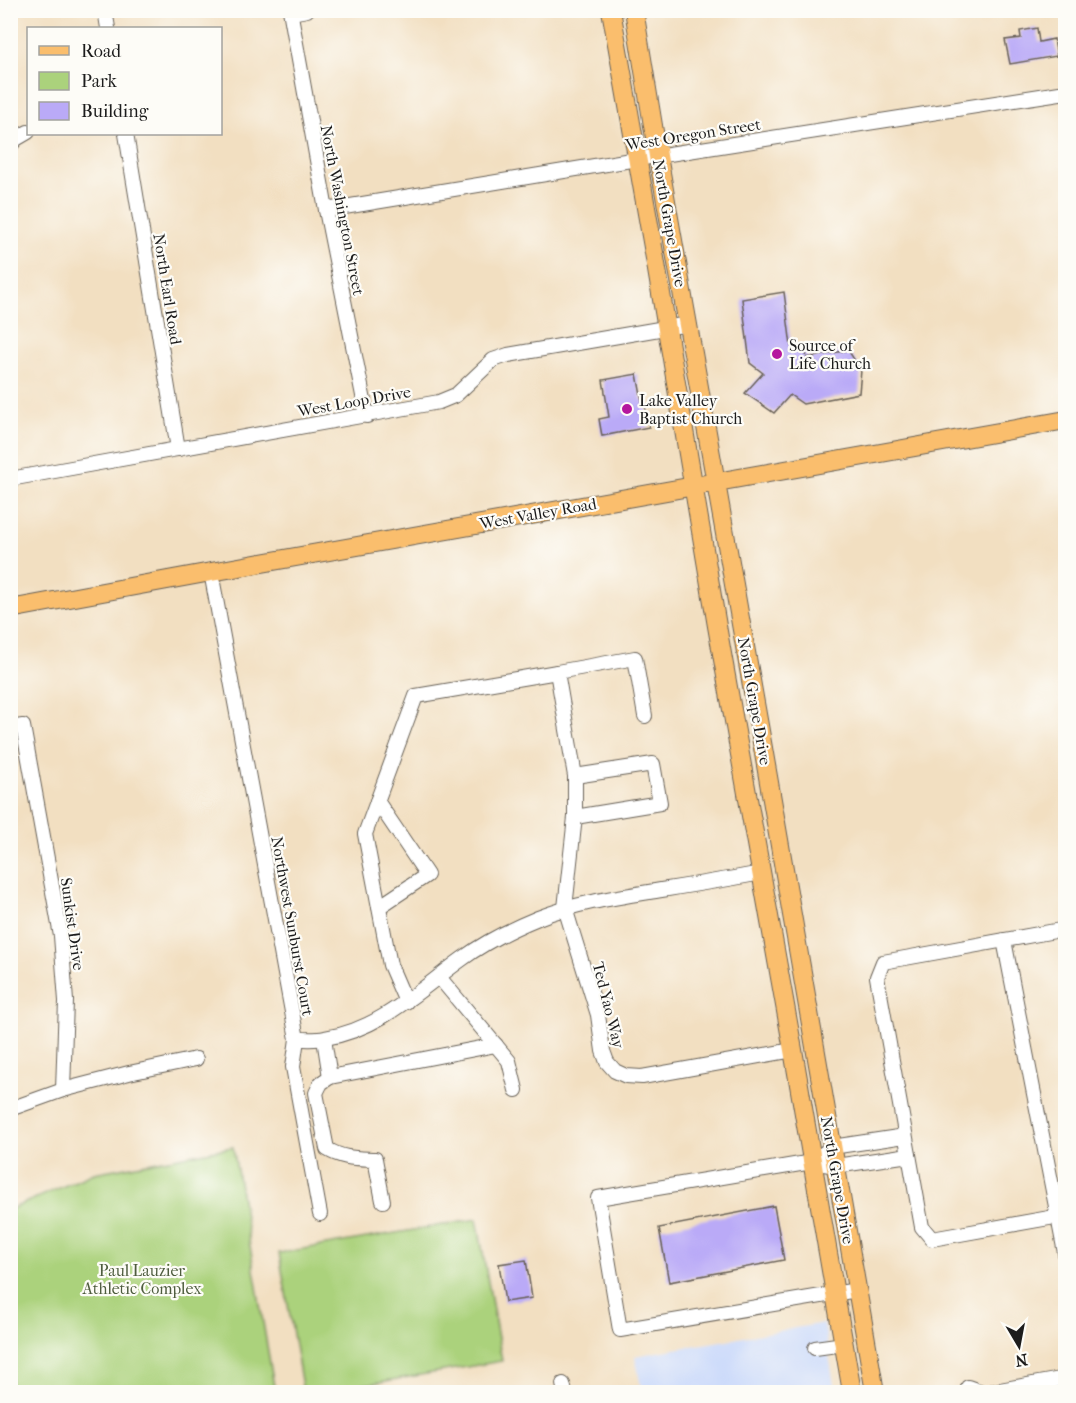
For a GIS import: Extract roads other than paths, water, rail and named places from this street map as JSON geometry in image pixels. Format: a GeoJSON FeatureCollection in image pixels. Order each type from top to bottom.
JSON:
{"type":"FeatureCollection","features":[{"type":"Feature","properties":{"kind":"main road","name":"North Grape Drive"},"geometry":{"type":"LineString","coordinates":[[611,10],[852,1392]]}},
{"type":"Feature","properties":{"kind":"main road","name":"North Grape Drive"},"geometry":{"type":"LineString","coordinates":[[634,10],[875,1392]]}},
{"type":"Feature","properties":{"kind":"main road","name":"West Valley Road"},"geometry":{"type":"LineString","coordinates":[[10,609],[1065,420]]}},
{"type":"Feature","properties":{"kind":"street"},"geometry":{"type":"LineString","coordinates":[[105,10],[108,27]]}},
{"type":"Feature","properties":{"kind":"street"},"geometry":{"type":"LineString","coordinates":[[290,12],[307,10]]}},
{"type":"Feature","properties":{"kind":"street","name":"North Washington Street"},"geometry":{"type":"LineString","coordinates":[[290,12],[367,416]]}},
{"type":"Feature","properties":{"kind":"street","name":"West Oregon Street"},"geometry":{"type":"LineString","coordinates":[[326,210],[1065,92]]}},
{"type":"Feature","properties":{"kind":"street"},"geometry":{"type":"LineString","coordinates":[[10,146],[27,133]]}},
{"type":"Feature","properties":{"kind":"street","name":"North Earl Road"},"geometry":{"type":"LineString","coordinates":[[126,135],[178,449]]}},
{"type":"Feature","properties":{"kind":"street","name":"West Loop Drive"},"geometry":{"type":"LineString","coordinates":[[10,479],[439,402],[456,394],[493,360],[508,355],[688,324]]}},
{"type":"Feature","properties":{"kind":"street","name":"Northwest Sunburst Court"},"geometry":{"type":"LineString","coordinates":[[211,572],[297,1039],[324,1039],[356,1030],[382,1018],[463,958],[495,938],[565,908],[610,898],[762,873]]}},
{"type":"Feature","properties":{"kind":"street"},"geometry":{"type":"LineString","coordinates":[[406,1002],[390,966],[365,834],[416,696],[634,658],[645,716]]}},
{"type":"Feature","properties":{"kind":"street"},"geometry":{"type":"LineString","coordinates":[[557,672],[575,776],[575,817],[565,908]]}},
{"type":"Feature","properties":{"kind":"street","name":"Sunkist Drive"},"geometry":{"type":"LineString","coordinates":[[21,724],[31,764],[61,936],[66,1002],[63,1090]]}},
{"type":"Feature","properties":{"kind":"street"},"geometry":{"type":"LineString","coordinates":[[575,776],[653,764],[660,803],[575,817]]}},
{"type":"Feature","properties":{"kind":"street"},"geometry":{"type":"LineString","coordinates":[[377,801],[428,875],[379,907]]}},
{"type":"Feature","properties":{"kind":"street","name":"Ted Yao Way"},"geometry":{"type":"LineString","coordinates":[[565,908],[598,1015],[603,1051],[607,1062],[619,1078],[642,1077],[793,1050]]}},
{"type":"Feature","properties":{"kind":"street"},"geometry":{"type":"LineString","coordinates":[[1061,1216],[924,1239],[877,977],[883,962],[1065,929]]}},
{"type":"Feature","properties":{"kind":"street"},"geometry":{"type":"LineString","coordinates":[[1004,940],[1061,1216],[1065,1258]]}},
{"type":"Feature","properties":{"kind":"street"},"geometry":{"type":"LineString","coordinates":[[869,960],[880,970]]}},
{"type":"Feature","properties":{"kind":"street"},"geometry":{"type":"LineString","coordinates":[[439,977],[509,1061],[516,1090]]}},
{"type":"Feature","properties":{"kind":"street"},"geometry":{"type":"LineString","coordinates":[[297,1039],[293,1067],[320,1214]]}},
{"type":"Feature","properties":{"kind":"street"},"geometry":{"type":"LineString","coordinates":[[324,1039],[330,1077]]}},
{"type":"Feature","properties":{"kind":"street"},"geometry":{"type":"LineString","coordinates":[[383,1201],[375,1159],[335,1155],[327,1149],[316,1093],[321,1083],[330,1077],[496,1045]]}},
{"type":"Feature","properties":{"kind":"street"},"geometry":{"type":"LineString","coordinates":[[10,1109],[63,1090],[196,1059]]}},
{"type":"Feature","properties":{"kind":"street"},"geometry":{"type":"LineString","coordinates":[[812,1162],[832,1148],[905,1136]]}},
{"type":"Feature","properties":{"kind":"street"},"geometry":{"type":"LineString","coordinates":[[857,1290],[620,1330],[597,1198],[812,1162],[836,1166],[909,1155]]}},
{"type":"Feature","properties":{"kind":"street"},"geometry":{"type":"LineString","coordinates":[[815,1348],[843,1344]]}},
{"type":"Feature","properties":{"kind":"street"},"geometry":{"type":"LineString","coordinates":[[989,1392],[1065,1378]]}},
{"type":"Feature","properties":{"kind":"street"},"geometry":{"type":"LineString","coordinates":[[968,1387],[982,1392]]}},
{"type":"Feature","properties":{"kind":"place","name":"Source of Life Church"},"geometry":{"type":"Point","coordinates":[777,354]}},
{"type":"Feature","properties":{"kind":"place","name":"Lake Valley Baptist Church"},"geometry":{"type":"Point","coordinates":[627,409]}},
{"type":"Feature","properties":{"kind":"park label","name":"Paul Lauzier Athletic Complex"},"geometry":{"type":"Point","coordinates":[142,1279]}}]}
